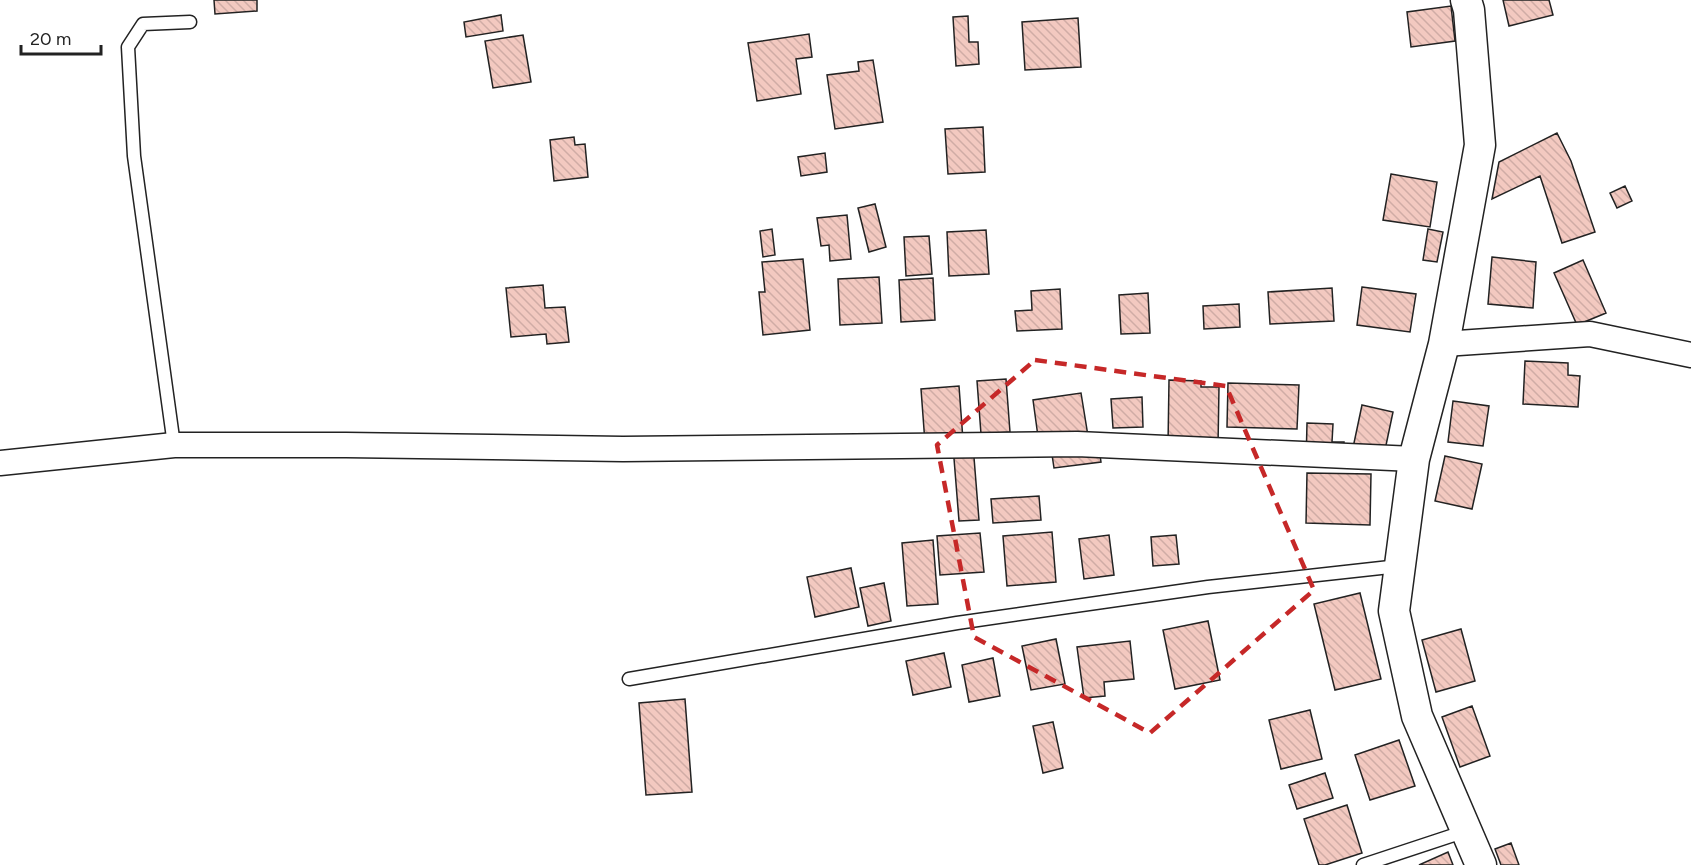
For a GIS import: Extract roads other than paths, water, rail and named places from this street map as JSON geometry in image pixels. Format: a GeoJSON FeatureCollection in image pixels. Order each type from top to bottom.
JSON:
{"type":"FeatureCollection","features":[{"type":"Feature","properties":{"kind":"street"},"geometry":{"type":"LineString","coordinates":[[1466,0],[1469,9],[1480,145],[1444,344],[1414,459],[1394,611],[1417,716],[1481,865]]}},
{"type":"Feature","properties":{"kind":"street"},"geometry":{"type":"LineString","coordinates":[[1444,344],[1590,334],[1691,355]]}},
{"type":"Feature","properties":{"kind":"street"},"geometry":{"type":"LineString","coordinates":[[0,463],[174,445],[634,449],[1077,444],[1414,459]]}},
{"type":"Feature","properties":{"kind":"lane"},"geometry":{"type":"LineString","coordinates":[[174,445],[134,156],[128,47],[143,24],[190,22]]}},
{"type":"Feature","properties":{"kind":"lane"},"geometry":{"type":"LineString","coordinates":[[629,679],[957,623],[1208,587],[1400,566]]}},
{"type":"Feature","properties":{"kind":"lane"},"geometry":{"type":"LineString","coordinates":[[1363,865],[1466,831]]}}]}
